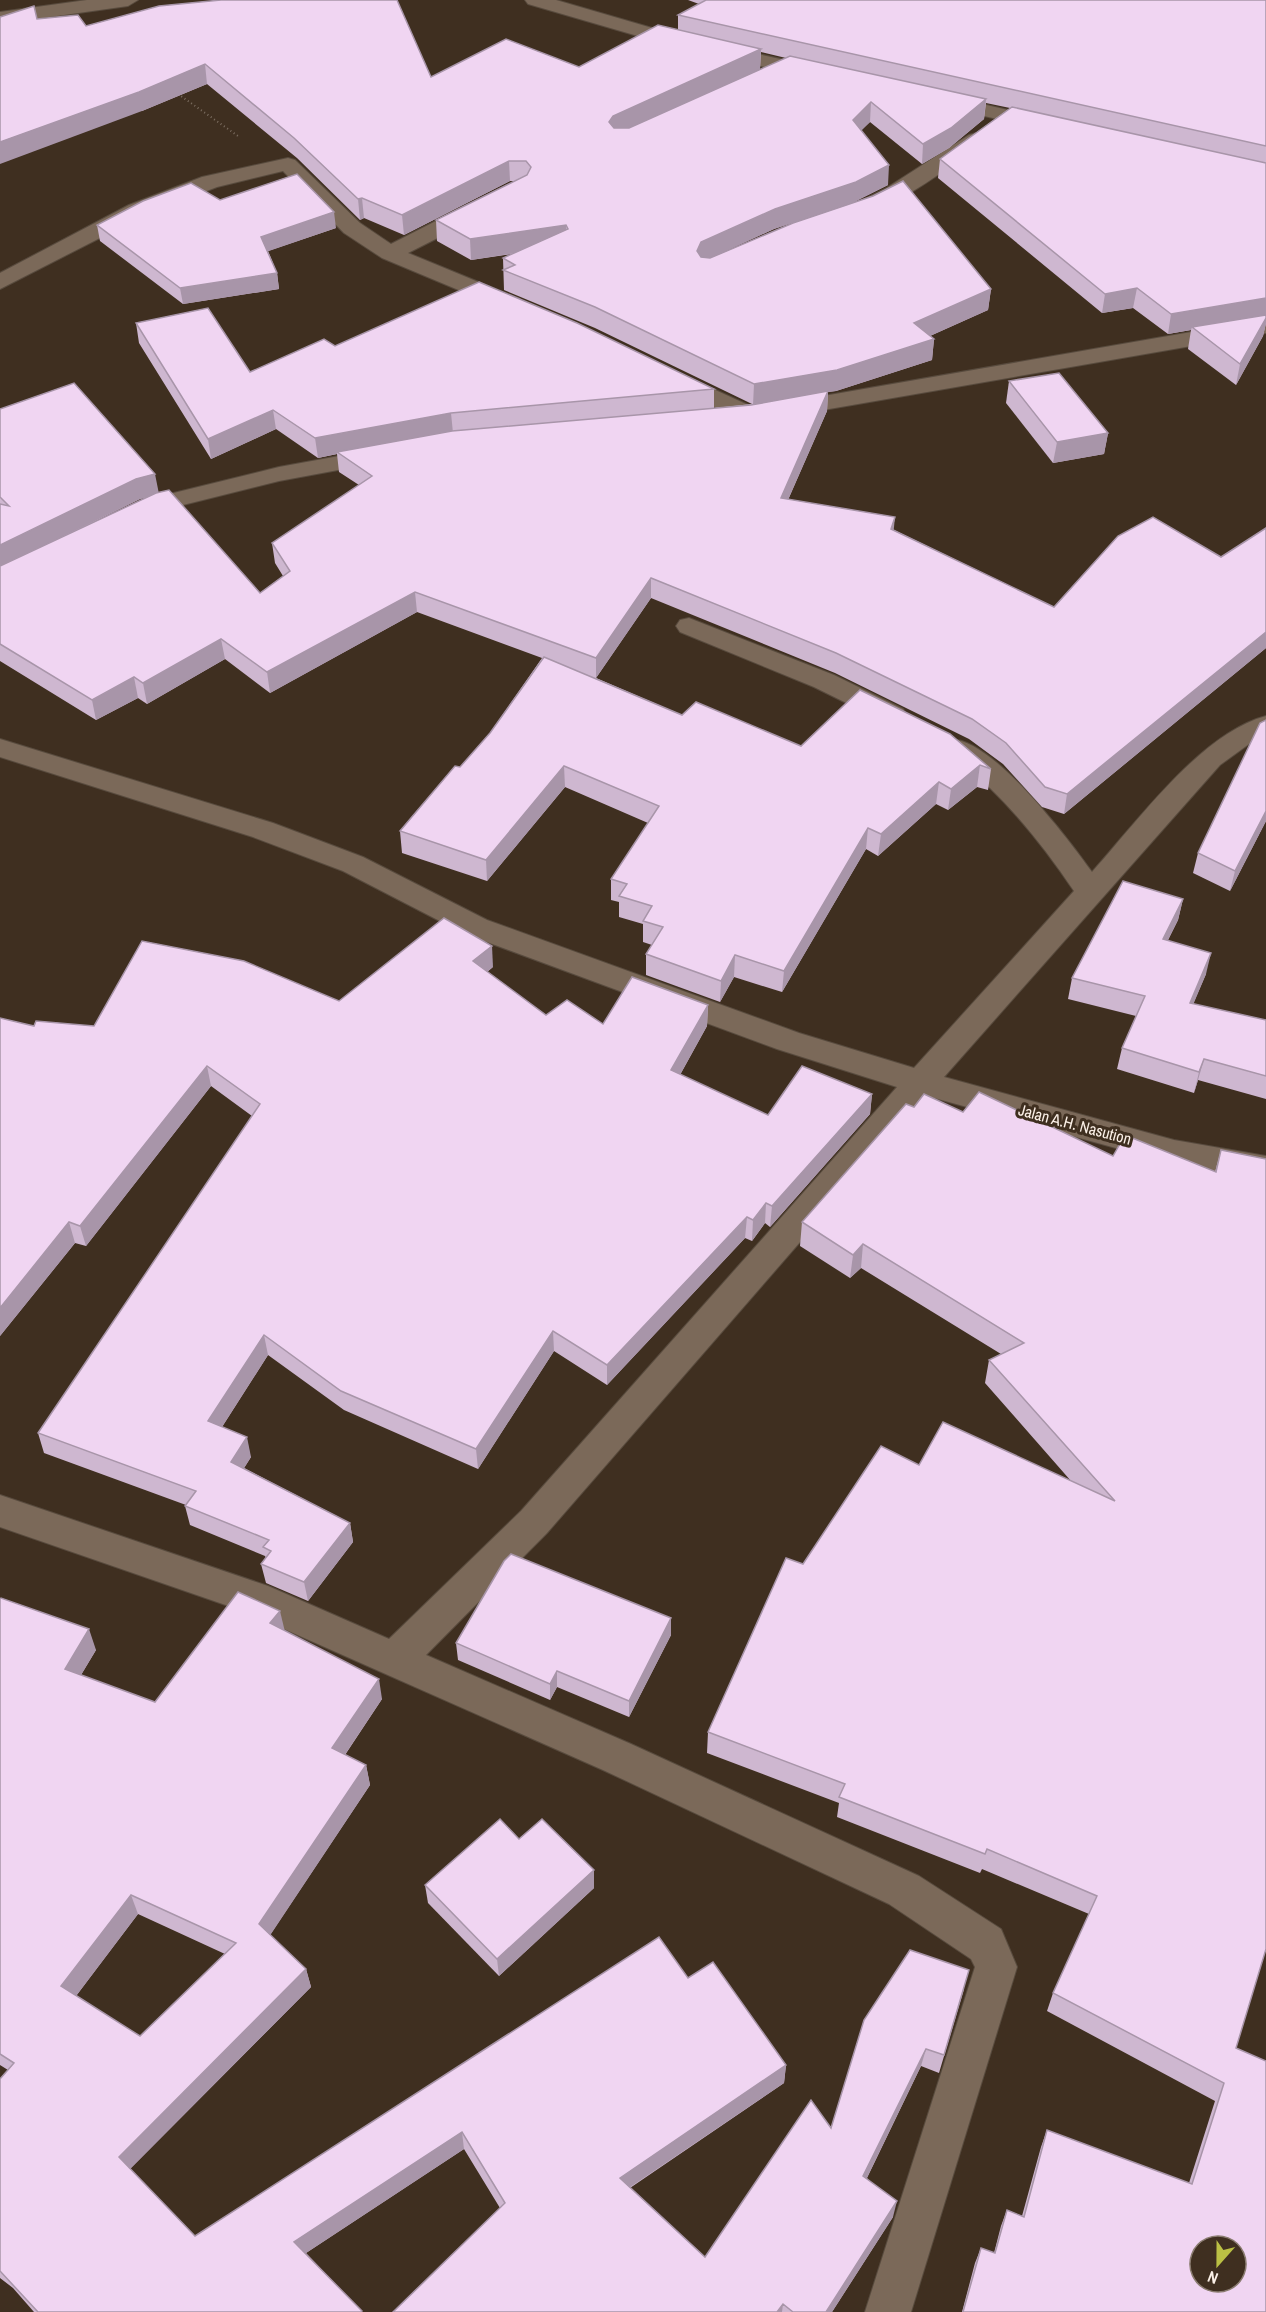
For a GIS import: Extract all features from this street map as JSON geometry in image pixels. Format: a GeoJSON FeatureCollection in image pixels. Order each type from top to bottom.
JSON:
{"type":"FeatureCollection","features":[{"type":"Feature","properties":{"kind":"street"},"geometry":{"type":"LineString","coordinates":[[0,18],[128,0]]}},
{"type":"Feature","properties":{"kind":"street"},"geometry":{"type":"LineString","coordinates":[[535,0],[686,44],[834,76]]}},
{"type":"Feature","properties":{"kind":"street"},"geometry":{"type":"LineString","coordinates":[[757,80],[788,66]]}},
{"type":"Feature","properties":{"kind":"street"},"geometry":{"type":"LineString","coordinates":[[926,97],[1062,128]]}},
{"type":"Feature","properties":{"kind":"street"},"geometry":{"type":"LineString","coordinates":[[843,216],[893,194],[957,154],[1006,116]]}},
{"type":"Feature","properties":{"kind":"street"},"geometry":{"type":"LineString","coordinates":[[0,282],[137,210],[210,182],[288,164],[352,228],[390,253],[531,312]]}},
{"type":"Feature","properties":{"kind":"street"},"geometry":{"type":"LineString","coordinates":[[390,253],[497,199]]}},
{"type":"Feature","properties":{"kind":"street"},"geometry":{"type":"LineString","coordinates":[[703,420],[750,416],[1266,326]]}},
{"type":"Feature","properties":{"kind":"street"},"geometry":{"type":"LineString","coordinates":[[658,370],[750,416]]}},
{"type":"Feature","properties":{"kind":"street"},"geometry":{"type":"LineString","coordinates":[[119,521],[150,506],[279,474],[407,450]]}},
{"type":"Feature","properties":{"kind":"street"},"geometry":{"type":"LineString","coordinates":[[689,626],[824,681],[958,747],[991,772],[1043,830],[1091,893]]}},
{"type":"Feature","properties":{"kind":"street"},"geometry":{"type":"LineString","coordinates":[[393,1661],[534,1522],[920,1082],[1210,759],[1239,738],[1266,725]]}},
{"type":"Feature","properties":{"kind":"street","name":"Jalan A.H. Nasution"},"geometry":{"type":"LineString","coordinates":[[0,748],[264,830],[353,864],[476,927],[789,1041],[920,1082],[1174,1152],[1266,1169]]}},
{"type":"Feature","properties":{"kind":"street"},"geometry":{"type":"LineString","coordinates":[[0,1511],[254,1599],[617,1757],[904,1890],[987,1944],[996,1967],[888,2312]]}},
{"type":"Feature","properties":{"kind":"path"},"geometry":{"type":"LineString","coordinates":[[172,90],[225,128],[288,164]]}},
{"type":"Feature","properties":{"kind":"building"},"geometry":{"type":"Polygon","coordinates":[[[221,0],[397,0],[431,77],[506,39],[579,67],[658,25],[761,49],[613,116],[609,122],[614,128],[629,128],[790,56],[986,99],[951,128],[923,144],[871,102],[853,120],[889,165],[856,182],[775,209],[701,242],[697,251],[701,257],[710,258],[793,223],[873,196],[903,181],[991,289],[914,323],[934,339],[837,370],[754,384],[595,307],[503,270],[515,265],[503,258],[568,229],[566,225],[470,239],[436,220],[527,175],[531,167],[526,161],[509,161],[402,215],[362,198],[358,199],[294,138],[205,64],[139,92],[0,142],[0,17],[34,6],[37,19],[78,15],[86,26],[159,6],[221,0]]]}},
{"type":"Feature","properties":{"kind":"building"},"geometry":{"type":"Polygon","coordinates":[[[706,0],[1266,0],[1266,146],[678,15],[706,0]]]}},
{"type":"Feature","properties":{"kind":"building"},"geometry":{"type":"Polygon","coordinates":[[[1012,107],[1266,163],[1266,298],[1171,314],[1137,288],[1105,294],[940,159],[1012,107]]]}},
{"type":"Feature","properties":{"kind":"building"},"geometry":{"type":"Polygon","coordinates":[[[297,174],[334,212],[261,237],[277,273],[180,288],[97,225],[143,201],[191,183],[220,200],[297,174]]]}},
{"type":"Feature","properties":{"kind":"building"},"geometry":{"type":"Polygon","coordinates":[[[479,282],[577,323],[714,389],[451,413],[315,438],[273,410],[208,439],[136,323],[208,308],[250,372],[324,339],[335,346],[479,282]]]}},
{"type":"Feature","properties":{"kind":"building"},"geometry":{"type":"Polygon","coordinates":[[[1266,315],[1240,364],[1192,327],[1266,315]]]}},
{"type":"Feature","properties":{"kind":"building"},"geometry":{"type":"Polygon","coordinates":[[[1059,373],[1108,433],[1057,442],[1009,381],[1059,373]]]}},
{"type":"Feature","properties":{"kind":"building"},"geometry":{"type":"Polygon","coordinates":[[[74,383],[155,474],[136,479],[0,545],[0,504],[9,506],[0,497],[0,409],[74,383]]]}},
{"type":"Feature","properties":{"kind":"building"},"geometry":{"type":"Polygon","coordinates":[[[828,391],[781,498],[895,517],[891,529],[1054,607],[1118,536],[1153,517],[1221,557],[1266,528],[1266,632],[1067,794],[1045,787],[1006,743],[972,719],[836,653],[651,578],[596,658],[415,592],[267,672],[221,639],[143,683],[134,677],[92,700],[0,644],[0,566],[156,493],[169,490],[260,593],[290,571],[272,543],[372,476],[337,452],[452,431],[751,405],[828,391]]]}},
{"type":"Feature","properties":{"kind":"building"},"geometry":{"type":"Polygon","coordinates":[[[544,657],[682,715],[696,702],[801,746],[860,690],[950,734],[991,769],[980,765],[951,789],[939,782],[881,834],[868,828],[784,971],[735,955],[721,981],[646,954],[663,927],[643,921],[652,906],[619,896],[627,884],[611,879],[659,806],[564,766],[486,860],[400,831],[455,766],[460,767],[490,733],[544,657]]]}},
{"type":"Feature","properties":{"kind":"building"},"geometry":{"type":"Polygon","coordinates":[[[1266,720],[1266,811],[1235,871],[1198,853],[1260,723],[1266,720]]]}},
{"type":"Feature","properties":{"kind":"building"},"geometry":{"type":"Polygon","coordinates":[[[1123,881],[1183,899],[1163,939],[1211,953],[1190,1003],[1266,1020],[1266,1076],[1204,1059],[1199,1072],[1122,1048],[1145,996],[1072,978],[1123,881]]]}},
{"type":"Feature","properties":{"kind":"building"},"geometry":{"type":"Polygon","coordinates":[[[444,918],[492,946],[473,961],[546,1015],[567,1000],[603,1024],[632,977],[708,1005],[671,1070],[768,1115],[802,1066],[872,1094],[772,1206],[766,1203],[753,1220],[747,1217],[607,1365],[553,1331],[476,1449],[341,1391],[264,1335],[208,1421],[247,1437],[231,1462],[350,1523],[304,1582],[261,1564],[271,1551],[263,1547],[269,1540],[185,1506],[196,1491],[38,1433],[260,1104],[207,1066],[80,1226],[69,1222],[0,1308],[0,1018],[34,1026],[36,1021],[94,1026],[142,941],[244,961],[339,1001],[444,918]]]}},
{"type":"Feature","properties":{"kind":"building"},"geometry":{"type":"Polygon","coordinates":[[[979,1092],[1113,1156],[1125,1135],[1216,1172],[1221,1150],[1266,1159],[1266,1949],[1236,2048],[1266,2061],[1266,2312],[963,2312],[981,2248],[995,2253],[1007,2210],[1024,2217],[1047,2130],[1192,2184],[1224,2083],[1053,1993],[1097,1896],[987,1849],[985,1854],[839,1797],[845,1784],[708,1732],[786,1558],[803,1564],[881,1446],[919,1465],[943,1422],[1115,1501],[989,1360],[1024,1343],[863,1244],[853,1255],[802,1222],[906,1104],[914,1107],[924,1094],[963,1112],[979,1092]]]}},
{"type":"Feature","properties":{"kind":"building"},"geometry":{"type":"Polygon","coordinates":[[[511,1554],[671,1618],[629,1701],[557,1671],[550,1684],[456,1643],[504,1561],[511,1554]]]}},
{"type":"Feature","properties":{"kind":"building"},"geometry":{"type":"Polygon","coordinates":[[[238,1592],[280,1611],[270,1623],[379,1679],[332,1748],[366,1765],[259,1924],[306,1969],[119,2157],[195,2236],[659,1937],[688,1978],[713,1962],[786,2065],[620,2178],[705,2257],[811,2100],[831,2128],[864,2020],[910,1950],[969,1970],[944,2055],[926,2049],[863,2176],[897,2201],[826,2312],[793,2312],[783,2304],[777,2312],[393,2312],[505,2203],[462,2132],[294,2242],[361,2312],[38,2312],[0,2271],[0,2079],[14,2063],[0,2054],[0,1599],[89,1629],[65,1669],[155,1702],[238,1592]],[[131,1895],[61,1986],[140,2036],[236,1943],[131,1895]]]}},
{"type":"Feature","properties":{"kind":"building"},"geometry":{"type":"Polygon","coordinates":[[[500,1819],[519,1839],[542,1819],[594,1870],[497,1959],[425,1885],[500,1819]]]}}]}
